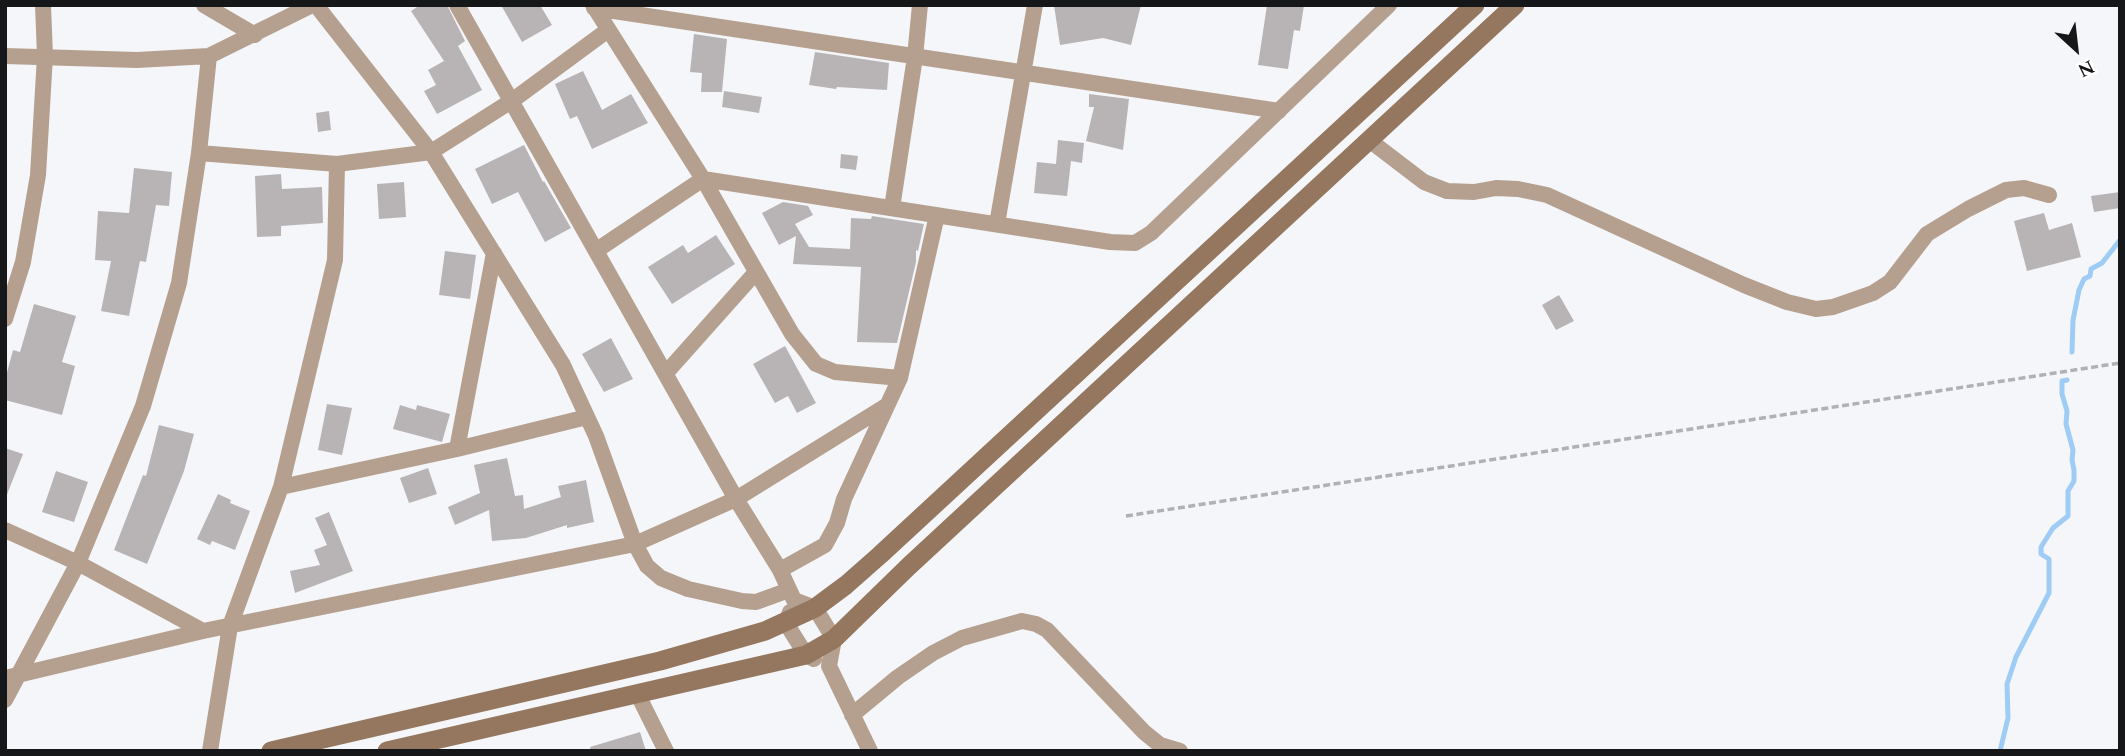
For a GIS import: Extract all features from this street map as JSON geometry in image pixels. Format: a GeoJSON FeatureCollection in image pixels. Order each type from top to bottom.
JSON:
{"type":"FeatureCollection","features":[{"type":"Feature","properties":{"kind":"main road"},"geometry":{"type":"LineString","coordinates":[[271,751],[660,661],[765,631],[815,608],[880,555],[1475,5]]}},
{"type":"Feature","properties":{"kind":"main road"},"geometry":{"type":"LineString","coordinates":[[387,751],[421,747],[806,654],[834,639],[909,566],[1515,5]]}},
{"type":"Feature","properties":{"kind":"street"},"geometry":{"type":"LineString","coordinates":[[5,319],[23,262],[38,174],[45,56],[43,5]]}},
{"type":"Feature","properties":{"kind":"street"},"geometry":{"type":"LineString","coordinates":[[204,5],[256,35]]}},
{"type":"Feature","properties":{"kind":"street"},"geometry":{"type":"LineString","coordinates":[[5,56],[137,60],[209,56],[314,5],[431,152],[562,365],[587,417],[635,544],[647,566],[661,578],[688,589],[742,601],[756,602],[792,595]]}},
{"type":"Feature","properties":{"kind":"street"},"geometry":{"type":"LineString","coordinates":[[457,5],[792,595],[815,608],[834,639],[829,666],[870,751]]}},
{"type":"Feature","properties":{"kind":"street"},"geometry":{"type":"LineString","coordinates":[[690,23],[693,5]]}},
{"type":"Feature","properties":{"kind":"street"},"geometry":{"type":"LineString","coordinates":[[892,208],[915,57],[920,5]]}},
{"type":"Feature","properties":{"kind":"street"},"geometry":{"type":"LineString","coordinates":[[997,225],[1035,5]]}},
{"type":"Feature","properties":{"kind":"street"},"geometry":{"type":"LineString","coordinates":[[597,250],[703,179],[1110,242],[1135,243],[1151,233],[1389,5]]}},
{"type":"Feature","properties":{"kind":"street"},"geometry":{"type":"LineString","coordinates":[[593,7],[1279,111]]}},
{"type":"Feature","properties":{"kind":"street"},"geometry":{"type":"LineString","coordinates":[[593,7],[703,179],[792,334],[816,364],[835,372],[900,378]]}},
{"type":"Feature","properties":{"kind":"street"},"geometry":{"type":"LineString","coordinates":[[199,153],[337,164],[431,152],[513,100],[608,30]]}},
{"type":"Feature","properties":{"kind":"street"},"geometry":{"type":"LineString","coordinates":[[5,701],[12,677],[78,563],[147,393],[179,283],[199,153],[209,56]]}},
{"type":"Feature","properties":{"kind":"street"},"geometry":{"type":"LineString","coordinates":[[1369,140],[1424,182],[1447,191],[1474,192],[1496,188],[1547,195],[1744,285],[1787,302],[1816,309],[1833,307],[1873,293],[1890,282],[1927,234],[2006,190],[2024,188],[2049,195]]}},
{"type":"Feature","properties":{"kind":"street"},"geometry":{"type":"LineString","coordinates":[[210,751],[230,626],[281,487],[335,260],[337,164]]}},
{"type":"Feature","properties":{"kind":"street"},"geometry":{"type":"LineString","coordinates":[[780,570],[825,545],[900,378],[937,215]]}},
{"type":"Feature","properties":{"kind":"street"},"geometry":{"type":"LineString","coordinates":[[457,449],[494,253]]}},
{"type":"Feature","properties":{"kind":"street"},"geometry":{"type":"LineString","coordinates":[[666,373],[756,272]]}},
{"type":"Feature","properties":{"kind":"street"},"geometry":{"type":"LineString","coordinates":[[12,677],[203,631],[635,544],[736,499],[886,406]]}},
{"type":"Feature","properties":{"kind":"street"},"geometry":{"type":"LineString","coordinates":[[281,487],[457,449],[587,417]]}},
{"type":"Feature","properties":{"kind":"street"},"geometry":{"type":"LineString","coordinates":[[5,530],[78,563],[203,631]]}},
{"type":"Feature","properties":{"kind":"street"},"geometry":{"type":"LineString","coordinates":[[792,595],[786,623],[806,654],[829,666]]}},
{"type":"Feature","properties":{"kind":"street"},"geometry":{"type":"LineString","coordinates":[[852,715],[898,677],[933,653],[962,638],[1022,621],[1047,630],[1144,732],[1160,746],[1180,751]]}},
{"type":"Feature","properties":{"kind":"street"},"geometry":{"type":"LineString","coordinates":[[638,695],[666,751]]}},
{"type":"Feature","properties":{"kind":"path"},"geometry":{"type":"LineString","coordinates":[[1126,516],[2120,363]]}},
{"type":"Feature","properties":{"kind":"building"},"geometry":{"type":"Polygon","coordinates":[[[420,5],[447,5],[465,41],[458,46],[482,90],[437,114],[424,91],[436,85],[428,70],[444,61],[411,11],[420,5]]]}},
{"type":"Feature","properties":{"kind":"building"},"geometry":{"type":"Polygon","coordinates":[[[501,5],[540,5],[552,25],[522,42],[501,5]]]}},
{"type":"Feature","properties":{"kind":"building"},"geometry":{"type":"Polygon","coordinates":[[[1054,5],[1141,5],[1131,45],[1103,38],[1060,45],[1054,5]]]}},
{"type":"Feature","properties":{"kind":"building"},"geometry":{"type":"Polygon","coordinates":[[[1267,5],[1304,5],[1300,31],[1294,30],[1288,69],[1258,65],[1267,5]]]}},
{"type":"Feature","properties":{"kind":"building"},"geometry":{"type":"Polygon","coordinates":[[[694,34],[727,39],[722,92],[701,92],[702,73],[690,72],[694,34]]]}},
{"type":"Feature","properties":{"kind":"building"},"geometry":{"type":"Polygon","coordinates":[[[815,52],[889,63],[887,90],[836,89],[809,85],[815,52]]]}},
{"type":"Feature","properties":{"kind":"building"},"geometry":{"type":"Polygon","coordinates":[[[583,71],[602,110],[631,94],[648,123],[592,149],[577,116],[570,119],[555,84],[583,71]]]}},
{"type":"Feature","properties":{"kind":"building"},"geometry":{"type":"Polygon","coordinates":[[[724,91],[762,97],[759,113],[722,107],[724,91]]]}},
{"type":"Feature","properties":{"kind":"building"},"geometry":{"type":"Polygon","coordinates":[[[1089,94],[1129,99],[1123,150],[1086,141],[1094,107],[1089,107],[1089,94]]]}},
{"type":"Feature","properties":{"kind":"building"},"geometry":{"type":"Polygon","coordinates":[[[329,111],[331,130],[318,132],[316,113],[329,111]]]}},
{"type":"Feature","properties":{"kind":"building"},"geometry":{"type":"Polygon","coordinates":[[[1058,140],[1084,143],[1082,163],[1071,161],[1067,196],[1034,193],[1037,162],[1056,164],[1058,140]]]}},
{"type":"Feature","properties":{"kind":"building"},"geometry":{"type":"Polygon","coordinates":[[[524,145],[571,228],[545,242],[518,192],[492,204],[475,169],[524,145]]]}},
{"type":"Feature","properties":{"kind":"building"},"geometry":{"type":"Polygon","coordinates":[[[841,154],[858,156],[856,170],[840,168],[841,154]]]}},
{"type":"Feature","properties":{"kind":"building"},"geometry":{"type":"Polygon","coordinates":[[[134,168],[172,172],[169,206],[156,205],[146,262],[140,261],[129,316],[101,311],[111,261],[95,260],[98,211],[129,213],[134,168]]]}},
{"type":"Feature","properties":{"kind":"building"},"geometry":{"type":"Polygon","coordinates":[[[281,174],[282,189],[322,187],[323,223],[281,226],[281,236],[257,237],[255,176],[281,174]]]}},
{"type":"Feature","properties":{"kind":"building"},"geometry":{"type":"Polygon","coordinates":[[[404,182],[406,217],[379,219],[377,184],[404,182]]]}},
{"type":"Feature","properties":{"kind":"building"},"geometry":{"type":"Polygon","coordinates":[[[2120,192],[2120,208],[2094,212],[2091,196],[2120,192]]]}},
{"type":"Feature","properties":{"kind":"building"},"geometry":{"type":"Polygon","coordinates":[[[783,202],[808,206],[813,215],[795,224],[809,247],[850,249],[851,218],[871,219],[872,216],[924,224],[897,343],[857,342],[861,267],[793,264],[796,236],[779,245],[762,213],[783,202]]]}},
{"type":"Feature","properties":{"kind":"building"},"geometry":{"type":"Polygon","coordinates":[[[2044,213],[2049,230],[2072,223],[2081,257],[2027,271],[2014,221],[2044,213]]]}},
{"type":"Feature","properties":{"kind":"building"},"geometry":{"type":"Polygon","coordinates":[[[716,235],[735,264],[672,304],[648,267],[683,245],[688,253],[716,235]]]}},
{"type":"Feature","properties":{"kind":"building"},"geometry":{"type":"Polygon","coordinates":[[[445,251],[476,255],[470,299],[439,295],[445,251]]]}},
{"type":"Feature","properties":{"kind":"building"},"geometry":{"type":"Polygon","coordinates":[[[1559,295],[1574,321],[1556,330],[1542,305],[1559,295]]]}},
{"type":"Feature","properties":{"kind":"building"},"geometry":{"type":"Polygon","coordinates":[[[34,304],[76,316],[62,362],[75,366],[62,415],[5,400],[5,380],[13,350],[20,352],[34,304]]]}},
{"type":"Feature","properties":{"kind":"building"},"geometry":{"type":"Polygon","coordinates":[[[611,338],[633,379],[604,392],[582,354],[611,338]]]}},
{"type":"Feature","properties":{"kind":"building"},"geometry":{"type":"Polygon","coordinates":[[[785,346],[816,403],[797,413],[788,396],[775,403],[753,364],[785,346]]]}},
{"type":"Feature","properties":{"kind":"building"},"geometry":{"type":"Polygon","coordinates":[[[327,404],[352,408],[342,455],[318,450],[327,404]]]}},
{"type":"Feature","properties":{"kind":"building"},"geometry":{"type":"Polygon","coordinates":[[[400,405],[416,410],[417,405],[450,414],[442,442],[393,429],[400,405]]]}},
{"type":"Feature","properties":{"kind":"building"},"geometry":{"type":"Polygon","coordinates":[[[159,425],[194,434],[184,471],[147,564],[114,550],[143,475],[146,476],[159,425]]]}},
{"type":"Feature","properties":{"kind":"building"},"geometry":{"type":"Polygon","coordinates":[[[5,448],[23,454],[6,497],[5,496],[5,448]]]}},
{"type":"Feature","properties":{"kind":"building"},"geometry":{"type":"Polygon","coordinates":[[[507,458],[515,496],[523,495],[524,509],[561,497],[558,486],[586,480],[594,522],[567,528],[567,525],[526,538],[492,541],[489,510],[455,525],[448,507],[480,493],[474,465],[507,458]]]}},
{"type":"Feature","properties":{"kind":"building"},"geometry":{"type":"Polygon","coordinates":[[[428,468],[437,494],[409,503],[400,478],[428,468]]]}},
{"type":"Feature","properties":{"kind":"building"},"geometry":{"type":"Polygon","coordinates":[[[56,471],[88,482],[74,522],[42,512],[56,471]]]}},
{"type":"Feature","properties":{"kind":"building"},"geometry":{"type":"Polygon","coordinates":[[[218,494],[231,500],[230,503],[250,511],[235,550],[212,541],[210,545],[197,539],[218,494]]]}},
{"type":"Feature","properties":{"kind":"building"},"geometry":{"type":"Polygon","coordinates":[[[329,512],[353,571],[295,593],[290,571],[320,565],[314,550],[327,545],[315,518],[329,512]]]}},
{"type":"Feature","properties":{"kind":"building"},"geometry":{"type":"Polygon","coordinates":[[[640,732],[646,751],[591,751],[590,747],[640,732]]]}},
{"type":"Feature","properties":{"kind":"waterway"},"geometry":{"type":"LineString","coordinates":[[2072,352],[2073,320],[2079,290],[2084,279],[2090,276],[2091,269],[2102,263],[2120,240]]}},
{"type":"Feature","properties":{"kind":"waterway"},"geometry":{"type":"LineString","coordinates":[[2000,751],[2008,718],[2007,684],[2016,657],[2049,593],[2049,559],[2041,554],[2041,547],[2053,528],[2068,516],[2068,491],[2074,481],[2074,470],[2073,450],[2066,424],[2067,411],[2062,394],[2062,381],[2067,380]]}}]}
